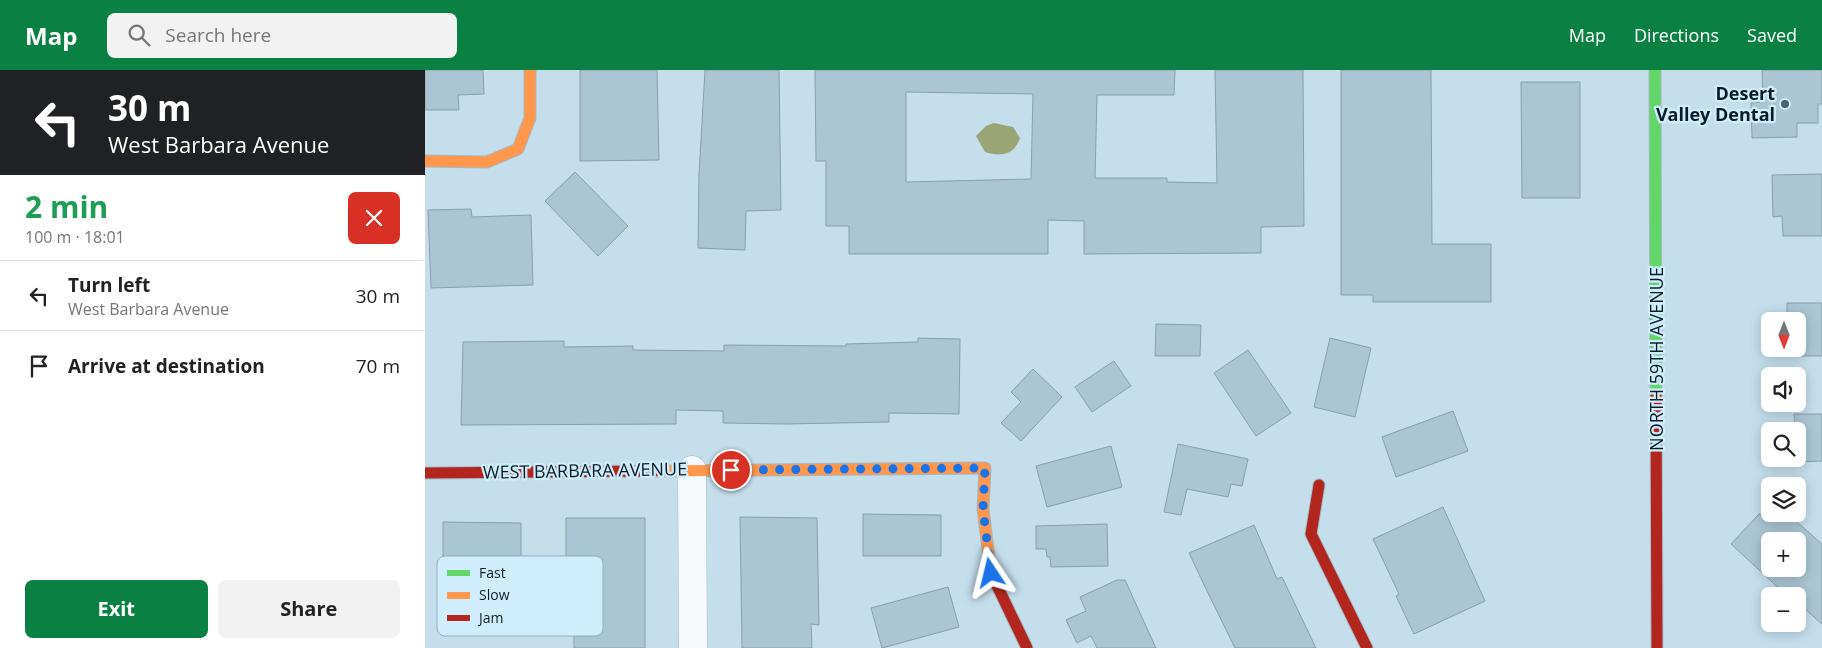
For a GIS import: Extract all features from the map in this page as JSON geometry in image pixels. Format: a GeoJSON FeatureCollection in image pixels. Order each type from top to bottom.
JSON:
{"type":"FeatureCollection","features":[{"type":"Feature","properties":{"kind":"street"},"geometry":{"type":"LineString","coordinates":[[425,161],[487,162],[519,149],[529,118],[530,70]]}},
{"type":"Feature","properties":{"kind":"street","name":"NORTH 59TH AVENUE"},"geometry":{"type":"LineString","coordinates":[[1655,70],[1657,648]]}},
{"type":"Feature","properties":{"kind":"street","name":"WEST BARBARA AVENUE"},"geometry":{"type":"LineString","coordinates":[[425,472],[985,468],[983,509],[991,573],[1027,648]]}},
{"type":"Feature","properties":{"kind":"street"},"geometry":{"type":"LineString","coordinates":[[692,470],[693,648]]}},
{"type":"Feature","properties":{"kind":"street"},"geometry":{"type":"LineString","coordinates":[[1319,485],[1311,534],[1367,648]]}},
{"type":"Feature","properties":{"kind":"shaded area"},"geometry":{"type":"Polygon","coordinates":[[[994,123],[1013,127],[1020,138],[1011,151],[1002,154],[985,152],[976,136],[986,126],[994,123]]]}},
{"type":"Feature","properties":{"kind":"building"},"geometry":{"type":"Polygon","coordinates":[[[425,70],[483,70],[484,94],[458,95],[459,110],[425,110],[425,70]]]}},
{"type":"Feature","properties":{"kind":"building"},"geometry":{"type":"Polygon","coordinates":[[[580,70],[657,70],[659,160],[580,161],[580,70]]]}},
{"type":"Feature","properties":{"kind":"building"},"geometry":{"type":"Polygon","coordinates":[[[705,70],[779,70],[781,210],[746,211],[745,250],[698,248],[699,174],[705,70]]]}},
{"type":"Feature","properties":{"kind":"building"},"geometry":{"type":"Polygon","coordinates":[[[815,70],[1175,70],[1174,95],[1097,95],[1095,178],[1167,178],[1167,182],[1217,183],[1215,70],[1303,70],[1304,226],[1261,227],[1261,253],[1084,254],[1084,221],[1048,220],[1048,254],[849,254],[849,226],[826,226],[826,161],[816,161],[815,70]],[[906,92],[906,182],[1031,179],[1033,94],[906,92]]]}},
{"type":"Feature","properties":{"kind":"building"},"geometry":{"type":"Polygon","coordinates":[[[1341,70],[1431,70],[1432,244],[1491,244],[1491,302],[1373,302],[1373,295],[1341,295],[1341,70]]]}},
{"type":"Feature","properties":{"kind":"building","name":"Desert Valley Dental"},"geometry":{"type":"Polygon","coordinates":[[[1762,70],[1822,70],[1822,104],[1818,104],[1818,123],[1797,123],[1797,137],[1752,138],[1751,103],[1763,102],[1762,70]]]}},
{"type":"Feature","properties":{"kind":"building"},"geometry":{"type":"Polygon","coordinates":[[[1521,82],[1580,82],[1580,198],[1522,198],[1521,82]]]}},
{"type":"Feature","properties":{"kind":"building"},"geometry":{"type":"Polygon","coordinates":[[[575,172],[628,226],[598,256],[545,201],[575,172]]]}},
{"type":"Feature","properties":{"kind":"building"},"geometry":{"type":"Polygon","coordinates":[[[1822,174],[1822,236],[1783,236],[1782,216],[1773,217],[1772,175],[1822,174]]]}},
{"type":"Feature","properties":{"kind":"building"},"geometry":{"type":"Polygon","coordinates":[[[471,209],[472,217],[531,215],[533,285],[431,288],[428,210],[471,209]]]}},
{"type":"Feature","properties":{"kind":"building"},"geometry":{"type":"Polygon","coordinates":[[[1787,303],[1822,303],[1822,356],[1806,356],[1806,312],[1787,312],[1787,303]]]}},
{"type":"Feature","properties":{"kind":"building"},"geometry":{"type":"Polygon","coordinates":[[[1156,324],[1201,325],[1200,356],[1155,356],[1156,324]]]}},
{"type":"Feature","properties":{"kind":"building"},"geometry":{"type":"Polygon","coordinates":[[[918,338],[960,339],[959,414],[889,413],[889,422],[786,424],[723,423],[723,411],[676,410],[676,424],[461,425],[463,342],[564,341],[564,347],[633,346],[633,350],[724,351],[724,345],[846,346],[846,344],[918,342],[918,338]]]}},
{"type":"Feature","properties":{"kind":"building"},"geometry":{"type":"Polygon","coordinates":[[[1330,338],[1371,348],[1355,417],[1314,407],[1330,338]]]}},
{"type":"Feature","properties":{"kind":"building"},"geometry":{"type":"Polygon","coordinates":[[[1248,350],[1291,413],[1256,436],[1214,373],[1248,350]]]}},
{"type":"Feature","properties":{"kind":"building"},"geometry":{"type":"Polygon","coordinates":[[[1114,361],[1131,386],[1092,412],[1075,387],[1114,361]]]}},
{"type":"Feature","properties":{"kind":"building"},"geometry":{"type":"Polygon","coordinates":[[[1033,369],[1062,397],[1021,441],[1001,423],[1021,402],[1011,392],[1033,369]]]}},
{"type":"Feature","properties":{"kind":"building"},"geometry":{"type":"Polygon","coordinates":[[[1453,411],[1468,451],[1396,477],[1382,437],[1453,411]]]}},
{"type":"Feature","properties":{"kind":"building"},"geometry":{"type":"Polygon","coordinates":[[[1794,414],[1822,414],[1822,461],[1806,462],[1806,422],[1794,422],[1794,414]]]}},
{"type":"Feature","properties":{"kind":"building"},"geometry":{"type":"Polygon","coordinates":[[[1178,444],[1248,459],[1242,486],[1231,484],[1228,497],[1187,489],[1181,515],[1164,512],[1178,444]]]}},
{"type":"Feature","properties":{"kind":"building"},"geometry":{"type":"Polygon","coordinates":[[[1111,446],[1122,487],[1047,507],[1036,466],[1111,446]]]}},
{"type":"Feature","properties":{"kind":"building"},"geometry":{"type":"Polygon","coordinates":[[[1443,507],[1485,601],[1414,634],[1396,596],[1399,594],[1373,539],[1443,507]]]}},
{"type":"Feature","properties":{"kind":"building"},"geometry":{"type":"Polygon","coordinates":[[[863,514],[941,515],[941,556],[863,556],[863,514]]]}},
{"type":"Feature","properties":{"kind":"building"},"geometry":{"type":"Polygon","coordinates":[[[1759,514],[1761,514],[1761,522],[1797,522],[1822,544],[1822,624],[1806,610],[1806,587],[1777,587],[1767,577],[1806,577],[1806,532],[1761,532],[1761,572],[1731,544],[1759,514]]]}},
{"type":"Feature","properties":{"kind":"building"},"geometry":{"type":"Polygon","coordinates":[[[740,517],[817,518],[819,625],[811,624],[812,648],[742,648],[740,517]]]}},
{"type":"Feature","properties":{"kind":"building"},"geometry":{"type":"Polygon","coordinates":[[[566,518],[645,518],[645,648],[574,648],[574,636],[603,636],[603,556],[566,556],[566,518]]]}},
{"type":"Feature","properties":{"kind":"building"},"geometry":{"type":"Polygon","coordinates":[[[443,522],[521,523],[521,556],[443,556],[443,522]]]}},
{"type":"Feature","properties":{"kind":"building"},"geometry":{"type":"Polygon","coordinates":[[[1107,524],[1108,566],[1051,567],[1050,557],[1047,557],[1046,549],[1036,549],[1036,526],[1107,524]]]}},
{"type":"Feature","properties":{"kind":"building"},"geometry":{"type":"Polygon","coordinates":[[[1254,525],[1277,579],[1282,577],[1316,648],[1235,648],[1189,553],[1254,525]]]}},
{"type":"Feature","properties":{"kind":"building"},"geometry":{"type":"Polygon","coordinates":[[[1117,580],[1125,580],[1156,648],[1097,648],[1091,636],[1077,643],[1066,620],[1086,611],[1080,597],[1117,580]]]}},
{"type":"Feature","properties":{"kind":"building"},"geometry":{"type":"Polygon","coordinates":[[[948,587],[959,627],[882,648],[871,608],[948,587]]]}},
{"type":"Feature","properties":{"kind":"traffic: fast"},"geometry":{"type":"LineString","coordinates":[[1655,70],[1656,395]]}},
{"type":"Feature","properties":{"kind":"traffic: slow"},"geometry":{"type":"LineString","coordinates":[[425,161],[487,162],[518,149],[530,118],[530,70]]}},
{"type":"Feature","properties":{"kind":"traffic: slow"},"geometry":{"type":"LineString","coordinates":[[655,471],[985,468],[983,509],[990,566]]}},
{"type":"Feature","properties":{"kind":"traffic: jam"},"geometry":{"type":"LineString","coordinates":[[1656,395],[1657,648]]}},
{"type":"Feature","properties":{"kind":"traffic: jam"},"geometry":{"type":"LineString","coordinates":[[425,473],[655,471]]}},
{"type":"Feature","properties":{"kind":"traffic: jam"},"geometry":{"type":"LineString","coordinates":[[1319,485],[1311,534],[1367,648]]}},
{"type":"Feature","properties":{"kind":"traffic: jam"},"geometry":{"type":"LineString","coordinates":[[990,566],[991,573],[1027,648]]}},
{"type":"Feature","properties":{"kind":"place","name":"Desert Valley Dental"},"geometry":{"type":"Point","coordinates":[1785,104]}},
{"type":"Feature","properties":{"kind":"route"},"geometry":{"type":"LineString","coordinates":[[731,470],[985,468],[983,509],[991,573]]}}]}
